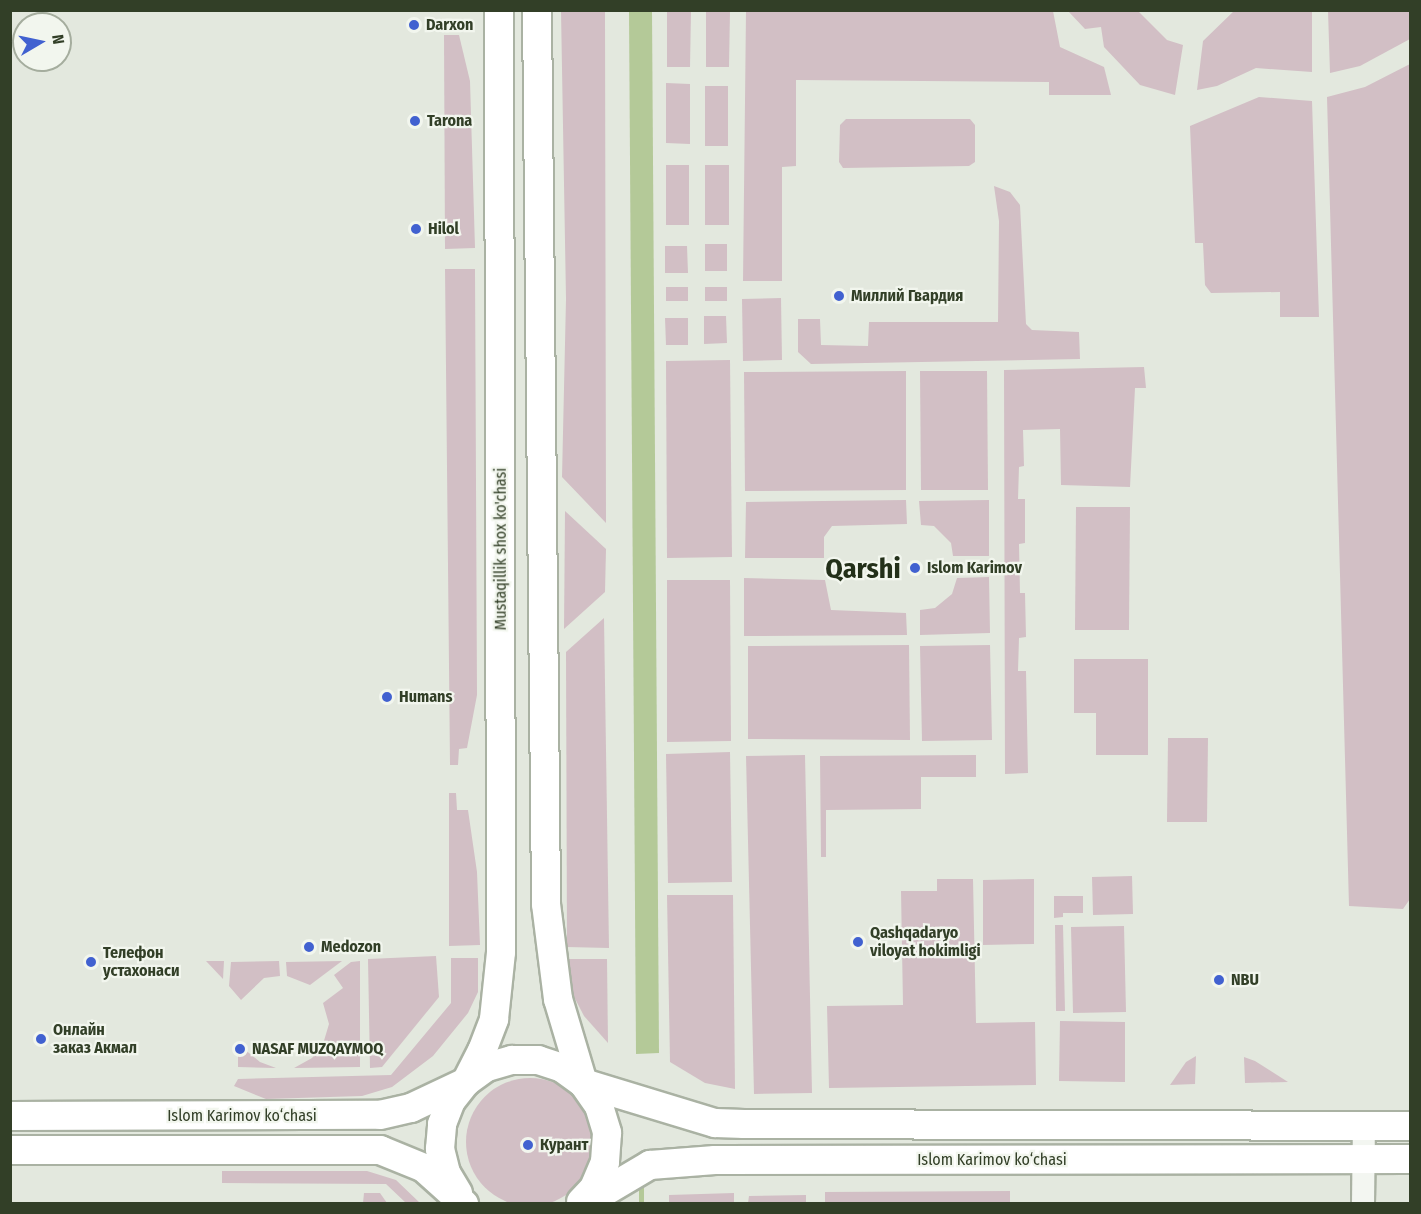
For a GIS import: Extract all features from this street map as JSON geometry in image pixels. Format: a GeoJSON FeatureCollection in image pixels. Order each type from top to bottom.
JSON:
{"type":"FeatureCollection","features":[{"type":"Feature","properties":{"kind":"main road","name":"Mustaqillik shox ko'chasi"},"geometry":{"type":"LineString","coordinates":[[466,1082],[494,1019],[500,985],[499,10]]}},
{"type":"Feature","properties":{"kind":"main road"},"geometry":{"type":"LineString","coordinates":[[537,10],[546,904],[558,999],[583,1083],[599,1106],[607,1133],[605,1162],[594,1188],[582,1203]]}},
{"type":"Feature","properties":{"kind":"main road","name":"Islom Karimov ko‘chasi"},"geometry":{"type":"LineString","coordinates":[[10,1116],[380,1115],[411,1108],[466,1082],[488,1067],[512,1060],[529,1060],[562,1068],[583,1083],[715,1123],[815,1127],[1410,1126]]}},
{"type":"Feature","properties":{"kind":"main road"},"geometry":{"type":"LineString","coordinates":[[464,1200],[446,1173],[440,1149],[442,1124],[451,1101],[466,1082]]}},
{"type":"Feature","properties":{"kind":"main road","name":"Islom Karimov ko‘chasi"},"geometry":{"type":"LineString","coordinates":[[10,1150],[380,1150],[404,1157],[464,1200]]}},
{"type":"Feature","properties":{"kind":"main road","name":"Islom Karimov ko‘chasi"},"geometry":{"type":"LineString","coordinates":[[582,1203],[650,1165],[716,1160],[1410,1159]]}},
{"type":"Feature","properties":{"kind":"street"},"geometry":{"type":"LineString","coordinates":[[1364,1126],[1364,1203]]}},
{"type":"Feature","properties":{"kind":"shaded area"},"geometry":{"type":"Polygon","coordinates":[[[1235,10],[1312,11],[1312,72],[1256,68],[1217,86],[1197,90],[1203,41],[1235,10]]]}},
{"type":"Feature","properties":{"kind":"shaded area"},"geometry":{"type":"Polygon","coordinates":[[[561,11],[605,11],[606,523],[562,477],[566,299],[561,11]]]}},
{"type":"Feature","properties":{"kind":"shaded area"},"geometry":{"type":"Polygon","coordinates":[[[629,11],[652,11],[659,1053],[636,1054],[629,11]]]}},
{"type":"Feature","properties":{"kind":"shaded area"},"geometry":{"type":"Polygon","coordinates":[[[667,11],[691,11],[690,67],[667,67],[667,11]]]}},
{"type":"Feature","properties":{"kind":"shaded area"},"geometry":{"type":"Polygon","coordinates":[[[706,11],[730,11],[729,67],[706,67],[706,11]]]}},
{"type":"Feature","properties":{"kind":"shaded area"},"geometry":{"type":"Polygon","coordinates":[[[746,11],[1053,11],[1060,47],[1104,67],[1111,95],[1049,95],[1049,82],[796,80],[796,166],[782,167],[782,281],[743,281],[746,11]]]}},
{"type":"Feature","properties":{"kind":"shaded area"},"geometry":{"type":"Polygon","coordinates":[[[1068,11],[1138,11],[1167,40],[1183,45],[1175,95],[1140,85],[1104,47],[1101,27],[1085,29],[1068,11]]]}},
{"type":"Feature","properties":{"kind":"shaded area"},"geometry":{"type":"Polygon","coordinates":[[[1328,11],[1410,11],[1410,39],[1360,66],[1330,73],[1328,11]]]}},
{"type":"Feature","properties":{"kind":"shaded area"},"geometry":{"type":"Polygon","coordinates":[[[444,35],[459,35],[470,81],[475,248],[445,249],[444,35]]]}},
{"type":"Feature","properties":{"kind":"shaded area"},"geometry":{"type":"Polygon","coordinates":[[[1410,64],[1410,899],[1403,909],[1349,906],[1327,97],[1365,87],[1410,64]]]}},
{"type":"Feature","properties":{"kind":"shaded area"},"geometry":{"type":"Polygon","coordinates":[[[666,83],[690,84],[690,144],[666,143],[666,83]]]}},
{"type":"Feature","properties":{"kind":"shaded area"},"geometry":{"type":"Polygon","coordinates":[[[705,86],[728,86],[728,146],[705,146],[705,86]]]}},
{"type":"Feature","properties":{"kind":"shaded area"},"geometry":{"type":"Polygon","coordinates":[[[1259,97],[1312,101],[1319,317],[1280,317],[1280,292],[1211,293],[1205,285],[1203,243],[1195,243],[1190,126],[1259,97]]]}},
{"type":"Feature","properties":{"kind":"shaded area"},"geometry":{"type":"Polygon","coordinates":[[[846,119],[970,119],[975,125],[975,162],[969,166],[843,168],[839,162],[840,125],[846,119]]]}},
{"type":"Feature","properties":{"kind":"shaded area"},"geometry":{"type":"Polygon","coordinates":[[[666,165],[689,165],[689,225],[666,225],[666,165]]]}},
{"type":"Feature","properties":{"kind":"shaded area"},"geometry":{"type":"Polygon","coordinates":[[[705,165],[729,165],[729,225],[705,225],[705,165]]]}},
{"type":"Feature","properties":{"kind":"shaded area"},"geometry":{"type":"Polygon","coordinates":[[[994,186],[1010,192],[1020,205],[1026,324],[1032,330],[1079,332],[1080,359],[811,364],[798,352],[798,319],[820,319],[821,345],[868,346],[869,322],[998,322],[999,221],[994,186]]]}},
{"type":"Feature","properties":{"kind":"shaded area"},"geometry":{"type":"Polygon","coordinates":[[[705,244],[727,244],[727,271],[705,271],[705,244]]]}},
{"type":"Feature","properties":{"kind":"shaded area"},"geometry":{"type":"Polygon","coordinates":[[[665,246],[687,246],[688,273],[665,273],[665,246]]]}},
{"type":"Feature","properties":{"kind":"shaded area"},"geometry":{"type":"Polygon","coordinates":[[[445,269],[475,269],[477,695],[467,748],[459,749],[458,765],[450,765],[445,269]]]}},
{"type":"Feature","properties":{"kind":"shaded area"},"geometry":{"type":"Polygon","coordinates":[[[666,287],[688,287],[688,301],[666,301],[666,287]]]}},
{"type":"Feature","properties":{"kind":"shaded area"},"geometry":{"type":"Polygon","coordinates":[[[705,287],[727,287],[727,301],[705,301],[705,287]]]}},
{"type":"Feature","properties":{"kind":"shaded area"},"geometry":{"type":"Polygon","coordinates":[[[781,298],[782,360],[743,361],[742,299],[781,298]]]}},
{"type":"Feature","properties":{"kind":"shaded area"},"geometry":{"type":"Polygon","coordinates":[[[704,316],[726,316],[727,343],[704,344],[704,316]]]}},
{"type":"Feature","properties":{"kind":"shaded area"},"geometry":{"type":"Polygon","coordinates":[[[665,318],[688,318],[688,345],[666,345],[665,318]]]}},
{"type":"Feature","properties":{"kind":"shaded area"},"geometry":{"type":"Polygon","coordinates":[[[730,360],[732,557],[667,558],[666,361],[730,360]]]}},
{"type":"Feature","properties":{"kind":"shaded area"},"geometry":{"type":"Polygon","coordinates":[[[1144,367],[1146,388],[1135,388],[1130,487],[1061,485],[1060,429],[1023,430],[1024,466],[1019,467],[1018,499],[1025,499],[1025,543],[1019,544],[1020,593],[1025,593],[1026,637],[1019,638],[1018,671],[1026,671],[1028,773],[1005,774],[1004,370],[1144,367]]]}},
{"type":"Feature","properties":{"kind":"shaded area"},"geometry":{"type":"Polygon","coordinates":[[[906,371],[906,490],[745,491],[744,372],[906,371]]]}},
{"type":"Feature","properties":{"kind":"shaded area"},"geometry":{"type":"Polygon","coordinates":[[[920,371],[987,371],[988,490],[921,490],[920,371]]]}},
{"type":"Feature","properties":{"kind":"shaded area"},"geometry":{"type":"Polygon","coordinates":[[[906,500],[907,524],[832,526],[824,537],[824,558],[745,558],[746,502],[906,500]]]}},
{"type":"Feature","properties":{"kind":"shaded area"},"geometry":{"type":"Polygon","coordinates":[[[989,500],[989,556],[953,556],[951,543],[934,526],[921,525],[919,501],[989,500]]]}},
{"type":"Feature","properties":{"kind":"shaded area"},"geometry":{"type":"Polygon","coordinates":[[[1076,507],[1130,507],[1129,630],[1075,630],[1076,507]]]}},
{"type":"Feature","properties":{"kind":"shaded area"},"geometry":{"type":"Polygon","coordinates":[[[565,511],[606,549],[605,592],[564,629],[565,511]]]}},
{"type":"Feature","properties":{"kind":"shaded area"},"geometry":{"type":"Polygon","coordinates":[[[989,577],[990,633],[920,635],[920,610],[935,608],[952,594],[957,578],[989,577]]]}},
{"type":"Feature","properties":{"kind":"shaded area"},"geometry":{"type":"Polygon","coordinates":[[[744,578],[825,580],[831,610],[906,613],[907,635],[744,636],[744,578]]]}},
{"type":"Feature","properties":{"kind":"shaded area"},"geometry":{"type":"Polygon","coordinates":[[[667,580],[730,580],[731,741],[667,742],[667,580]]]}},
{"type":"Feature","properties":{"kind":"shaded area"},"geometry":{"type":"Polygon","coordinates":[[[604,618],[609,948],[567,947],[566,652],[604,618]]]}},
{"type":"Feature","properties":{"kind":"shaded area"},"geometry":{"type":"Polygon","coordinates":[[[909,645],[910,740],[748,739],[748,646],[909,645]]]}},
{"type":"Feature","properties":{"kind":"shaded area"},"geometry":{"type":"Polygon","coordinates":[[[990,645],[992,740],[922,741],[920,646],[990,645]]]}},
{"type":"Feature","properties":{"kind":"shaded area"},"geometry":{"type":"Polygon","coordinates":[[[1074,659],[1148,659],[1148,755],[1096,755],[1096,713],[1074,713],[1074,659]]]}},
{"type":"Feature","properties":{"kind":"shaded area"},"geometry":{"type":"Polygon","coordinates":[[[1168,738],[1208,738],[1207,822],[1167,822],[1168,738]]]}},
{"type":"Feature","properties":{"kind":"shaded area"},"geometry":{"type":"Polygon","coordinates":[[[730,752],[732,882],[668,883],[666,754],[730,752]]]}},
{"type":"Feature","properties":{"kind":"shaded area"},"geometry":{"type":"Polygon","coordinates":[[[805,755],[812,1093],[754,1094],[746,756],[805,755]]]}},
{"type":"Feature","properties":{"kind":"shaded area"},"geometry":{"type":"Polygon","coordinates":[[[976,755],[976,777],[921,777],[921,809],[826,810],[826,857],[821,857],[820,756],[976,755]]]}},
{"type":"Feature","properties":{"kind":"shaded area"},"geometry":{"type":"Polygon","coordinates":[[[449,793],[456,793],[457,810],[468,810],[477,872],[480,945],[449,946],[449,793]]]}},
{"type":"Feature","properties":{"kind":"shaded area"},"geometry":{"type":"Polygon","coordinates":[[[1132,876],[1133,914],[1093,915],[1092,877],[1132,876]]]}},
{"type":"Feature","properties":{"kind":"shaded area"},"geometry":{"type":"Polygon","coordinates":[[[937,879],[973,879],[976,1023],[1035,1022],[1036,1085],[829,1088],[827,1006],[903,1005],[901,891],[937,891],[937,879]]]}},
{"type":"Feature","properties":{"kind":"shaded area"},"geometry":{"type":"Polygon","coordinates":[[[1034,879],[1034,944],[983,945],[983,880],[1034,879]]]}},
{"type":"Feature","properties":{"kind":"shaded area"},"geometry":{"type":"Polygon","coordinates":[[[667,895],[733,895],[735,1089],[705,1083],[670,1062],[667,895]]]}},
{"type":"Feature","properties":{"kind":"shaded area"},"geometry":{"type":"Polygon","coordinates":[[[1054,896],[1083,896],[1083,913],[1063,913],[1063,917],[1054,918],[1054,896]]]}},
{"type":"Feature","properties":{"kind":"shaded area"},"geometry":{"type":"Polygon","coordinates":[[[1055,925],[1063,925],[1065,1011],[1056,1011],[1055,925]]]}},
{"type":"Feature","properties":{"kind":"shaded area"},"geometry":{"type":"Polygon","coordinates":[[[1124,926],[1126,1012],[1073,1013],[1071,927],[1124,926]]]}},
{"type":"Feature","properties":{"kind":"shaded area"},"geometry":{"type":"Polygon","coordinates":[[[436,956],[439,997],[382,1067],[370,1068],[368,959],[436,956]]]}},
{"type":"Feature","properties":{"kind":"shaded area"},"geometry":{"type":"Polygon","coordinates":[[[451,958],[478,958],[478,992],[468,1013],[433,1056],[392,1087],[362,1096],[266,1099],[234,1086],[238,1079],[391,1075],[451,1003],[451,958]]]}},
{"type":"Feature","properties":{"kind":"shaded area"},"geometry":{"type":"Polygon","coordinates":[[[567,959],[607,959],[608,1043],[584,1016],[569,987],[567,959]]]}},
{"type":"Feature","properties":{"kind":"shaded area"},"geometry":{"type":"Polygon","coordinates":[[[206,961],[224,961],[223,979],[206,961]]]}},
{"type":"Feature","properties":{"kind":"shaded area"},"geometry":{"type":"Polygon","coordinates":[[[279,961],[280,976],[264,978],[241,1000],[229,986],[231,962],[279,961]]]}},
{"type":"Feature","properties":{"kind":"shaded area"},"geometry":{"type":"Polygon","coordinates":[[[342,961],[310,985],[287,976],[286,962],[342,961]]]}},
{"type":"Feature","properties":{"kind":"shaded area"},"geometry":{"type":"Polygon","coordinates":[[[360,961],[360,1067],[294,1068],[312,1058],[323,1044],[329,1024],[323,1003],[343,988],[334,975],[351,962],[360,961]]]}},
{"type":"Feature","properties":{"kind":"shaded area"},"geometry":{"type":"Polygon","coordinates":[[[1060,1021],[1125,1022],[1125,1082],[1059,1081],[1060,1021]]]}},
{"type":"Feature","properties":{"kind":"shaded area"},"geometry":{"type":"Polygon","coordinates":[[[238,1044],[260,1062],[276,1068],[238,1067],[238,1044]]]}},
{"type":"Feature","properties":{"kind":"shaded area"},"geometry":{"type":"Polygon","coordinates":[[[1196,1056],[1195,1084],[1170,1085],[1186,1062],[1196,1056]]]}},
{"type":"Feature","properties":{"kind":"shaded area"},"geometry":{"type":"Polygon","coordinates":[[[1244,1057],[1255,1061],[1288,1082],[1245,1083],[1244,1057]]]}},
{"type":"Feature","properties":{"kind":"shaded area"},"geometry":{"type":"Polygon","coordinates":[[[530,1078],[555,1083],[575,1097],[589,1117],[594,1142],[589,1167],[575,1187],[555,1201],[530,1206],[505,1201],[485,1187],[471,1167],[466,1142],[471,1117],[485,1097],[505,1083],[530,1078]]]}},
{"type":"Feature","properties":{"kind":"shaded area"},"geometry":{"type":"Polygon","coordinates":[[[222,1171],[367,1171],[396,1180],[420,1203],[406,1203],[386,1184],[222,1183],[222,1171]]]}},
{"type":"Feature","properties":{"kind":"shaded area"},"geometry":{"type":"Polygon","coordinates":[[[1010,1191],[1010,1203],[825,1203],[825,1192],[1010,1191]]]}},
{"type":"Feature","properties":{"kind":"shaded area"},"geometry":{"type":"Polygon","coordinates":[[[364,1193],[380,1193],[387,1203],[363,1203],[364,1193]]]}},
{"type":"Feature","properties":{"kind":"shaded area"},"geometry":{"type":"Polygon","coordinates":[[[734,1193],[734,1203],[669,1203],[669,1195],[734,1193]]]}},
{"type":"Feature","properties":{"kind":"shaded area"},"geometry":{"type":"Polygon","coordinates":[[[806,1195],[806,1203],[748,1203],[749,1196],[806,1195]]]}},
{"type":"Feature","properties":{"kind":"waterway"},"geometry":{"type":"LineString","coordinates":[[641,1187],[641,1204]]}},
{"type":"Feature","properties":{"kind":"place","name":"Darxon"},"geometry":{"type":"Point","coordinates":[414,25]}},
{"type":"Feature","properties":{"kind":"place","name":"Tarona"},"geometry":{"type":"Point","coordinates":[415,121]}},
{"type":"Feature","properties":{"kind":"place","name":"Hilol"},"geometry":{"type":"Point","coordinates":[416,229]}},
{"type":"Feature","properties":{"kind":"place","name":"Миллий Гвардия"},"geometry":{"type":"Point","coordinates":[839,296]}},
{"type":"Feature","properties":{"kind":"place","name":"Islom Karimov"},"geometry":{"type":"Point","coordinates":[915,568]}},
{"type":"Feature","properties":{"kind":"place","name":"Humans"},"geometry":{"type":"Point","coordinates":[387,697]}},
{"type":"Feature","properties":{"kind":"place","name":"Qashqadaryo viloyat hokimligi"},"geometry":{"type":"Point","coordinates":[858,942]}},
{"type":"Feature","properties":{"kind":"place","name":"Medozon"},"geometry":{"type":"Point","coordinates":[309,947]}},
{"type":"Feature","properties":{"kind":"place","name":"Телефон устахонаси"},"geometry":{"type":"Point","coordinates":[91,962]}},
{"type":"Feature","properties":{"kind":"place","name":"NBU"},"geometry":{"type":"Point","coordinates":[1219,980]}},
{"type":"Feature","properties":{"kind":"place","name":"Онлайн заказ Акмал"},"geometry":{"type":"Point","coordinates":[41,1039]}},
{"type":"Feature","properties":{"kind":"place","name":"NASAF MUZQAYMOQ"},"geometry":{"type":"Point","coordinates":[240,1049]}},
{"type":"Feature","properties":{"kind":"place","name":"Курант"},"geometry":{"type":"Point","coordinates":[528,1145]}},
{"type":"Feature","properties":{"kind":"district","name":"Qarshi"},"geometry":{"type":"Point","coordinates":[863,569]}}]}
